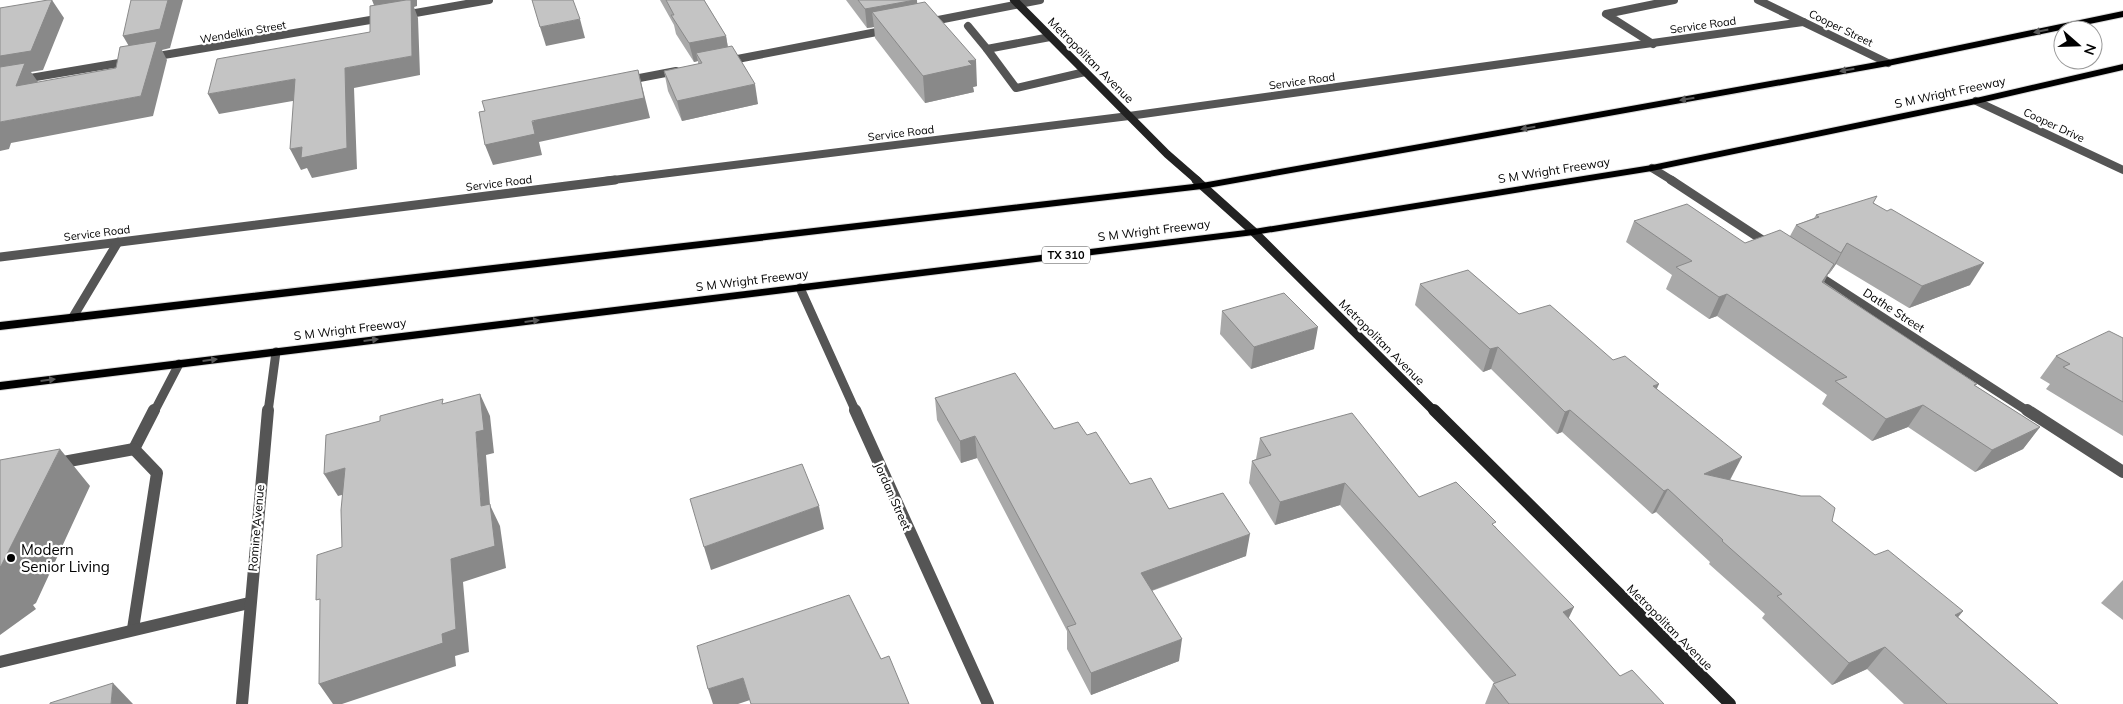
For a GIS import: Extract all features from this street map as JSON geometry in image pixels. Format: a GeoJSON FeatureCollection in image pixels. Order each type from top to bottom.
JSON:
{"type":"FeatureCollection","features":[{"type":"Feature","properties":{"kind":"main road"},"geometry":{"type":"LineString","coordinates":[[0,326],[1202,186],[1888,63],[2123,14]]}},
{"type":"Feature","properties":{"kind":"main road","name":"S M Wright Freeway"},"geometry":{"type":"LineString","coordinates":[[0,386],[1254,232],[1652,168],[1976,101],[2123,68]]}},
{"type":"Feature","properties":{"kind":"street","name":"Wendelkin Street"},"geometry":{"type":"LineString","coordinates":[[147,58],[489,0]]}},
{"type":"Feature","properties":{"kind":"street"},"geometry":{"type":"LineString","coordinates":[[920,23],[1016,2],[1040,0]]}},
{"type":"Feature","properties":{"kind":"street"},"geometry":{"type":"LineString","coordinates":[[1653,44],[1606,14],[1674,0]]}},
{"type":"Feature","properties":{"kind":"street","name":"Cooper Street"},"geometry":{"type":"LineString","coordinates":[[1758,0],[1888,63]]}},
{"type":"Feature","properties":{"kind":"street","name":"Metropolitan Avenue"},"geometry":{"type":"LineString","coordinates":[[1016,2],[1129,116],[1202,186],[1254,232],[1730,704]]}},
{"type":"Feature","properties":{"kind":"street","name":"Service Road"},"geometry":{"type":"LineString","coordinates":[[0,258],[1129,116],[1803,22]]}},
{"type":"Feature","properties":{"kind":"street"},"geometry":{"type":"LineString","coordinates":[[968,26],[1016,88],[1085,72]]}},
{"type":"Feature","properties":{"kind":"street"},"geometry":{"type":"LineString","coordinates":[[714,64],[890,29]]}},
{"type":"Feature","properties":{"kind":"street"},"geometry":{"type":"LineString","coordinates":[[987,49],[1050,37]]}},
{"type":"Feature","properties":{"kind":"street"},"geometry":{"type":"LineString","coordinates":[[0,83],[137,60]]}},
{"type":"Feature","properties":{"kind":"street"},"geometry":{"type":"LineString","coordinates":[[616,83],[685,69]]}},
{"type":"Feature","properties":{"kind":"street","name":"Cooper Drive"},"geometry":{"type":"LineString","coordinates":[[1976,101],[2123,170]]}},
{"type":"Feature","properties":{"kind":"street"},"geometry":{"type":"LineString","coordinates":[[1652,168],[1779,250]]}},
{"type":"Feature","properties":{"kind":"street"},"geometry":{"type":"LineString","coordinates":[[73,317],[118,242]]}},
{"type":"Feature","properties":{"kind":"street","name":"Dathe Street"},"geometry":{"type":"LineString","coordinates":[[1804,267],[2123,472]]}},
{"type":"Feature","properties":{"kind":"street","name":"Jordan Street"},"geometry":{"type":"LineString","coordinates":[[800,288],[988,704]]}},
{"type":"Feature","properties":{"kind":"street","name":"Romine Avenue"},"geometry":{"type":"LineString","coordinates":[[242,704],[249,602],[268,408],[276,352]]}},
{"type":"Feature","properties":{"kind":"street"},"geometry":{"type":"LineString","coordinates":[[134,449],[179,364]]}},
{"type":"Feature","properties":{"kind":"street"},"geometry":{"type":"LineString","coordinates":[[48,465],[134,449]]}},
{"type":"Feature","properties":{"kind":"street"},"geometry":{"type":"LineString","coordinates":[[133,629],[157,473],[134,449]]}},
{"type":"Feature","properties":{"kind":"street"},"geometry":{"type":"LineString","coordinates":[[0,662],[249,602]]}},
{"type":"Feature","properties":{"kind":"building"},"geometry":{"type":"Polygon","coordinates":[[[52,0],[31,51],[0,56],[0,8],[52,0]]]}},
{"type":"Feature","properties":{"kind":"building"},"geometry":{"type":"Polygon","coordinates":[[[131,0],[168,0],[160,29],[123,36],[131,0]]]}},
{"type":"Feature","properties":{"kind":"building"},"geometry":{"type":"Polygon","coordinates":[[[411,0],[412,56],[345,68],[347,148],[301,158],[302,147],[290,149],[295,79],[208,94],[217,59],[370,32],[370,6],[411,0]]]}},
{"type":"Feature","properties":{"kind":"building"},"geometry":{"type":"Polygon","coordinates":[[[532,0],[573,0],[580,19],[540,27],[532,0]]]}},
{"type":"Feature","properties":{"kind":"building"},"geometry":{"type":"Polygon","coordinates":[[[666,0],[704,0],[726,36],[689,43],[671,15],[674,15],[666,0]]]}},
{"type":"Feature","properties":{"kind":"building"},"geometry":{"type":"Polygon","coordinates":[[[858,0],[915,0],[865,9],[858,0]]]}},
{"type":"Feature","properties":{"kind":"building"},"geometry":{"type":"Polygon","coordinates":[[[925,2],[976,60],[968,61],[972,65],[923,76],[872,12],[925,2]]]}},
{"type":"Feature","properties":{"kind":"building"},"geometry":{"type":"Polygon","coordinates":[[[157,41],[141,96],[0,122],[0,67],[25,63],[16,86],[116,68],[120,47],[157,41]]]}},
{"type":"Feature","properties":{"kind":"building"},"geometry":{"type":"Polygon","coordinates":[[[732,46],[755,84],[677,101],[664,71],[702,63],[696,53],[732,46]]]}},
{"type":"Feature","properties":{"kind":"building"},"geometry":{"type":"Polygon","coordinates":[[[638,70],[644,98],[532,121],[535,134],[485,145],[479,112],[485,111],[482,101],[638,70]]]}},
{"type":"Feature","properties":{"kind":"building"},"geometry":{"type":"Polygon","coordinates":[[[1877,196],[1873,203],[1887,211],[1891,209],[1984,263],[1922,286],[1847,243],[1841,253],[1796,225],[1819,217],[1816,215],[1877,196]]]}},
{"type":"Feature","properties":{"kind":"building"},"geometry":{"type":"Polygon","coordinates":[[[1687,204],[1745,243],[1780,230],[1834,264],[1822,282],[1977,384],[1974,385],[2040,427],[1992,450],[1923,405],[1886,419],[1835,381],[1847,377],[1727,294],[1719,297],[1676,267],[1692,261],[1634,221],[1687,204]]]}},
{"type":"Feature","properties":{"kind":"building"},"geometry":{"type":"Polygon","coordinates":[[[1468,270],[1519,314],[1550,305],[1613,360],[1625,356],[1659,384],[1653,386],[1742,457],[1704,474],[1801,496],[1820,496],[1835,508],[1832,521],[1875,555],[1888,550],[1963,611],[1955,615],[2058,704],[1947,704],[1885,647],[1849,663],[1777,596],[1782,594],[1722,541],[1668,489],[1664,491],[1570,410],[1565,412],[1498,347],[1490,349],[1420,284],[1468,270]]]}},
{"type":"Feature","properties":{"kind":"building"},"geometry":{"type":"Polygon","coordinates":[[[1284,293],[1318,327],[1254,347],[1222,311],[1284,293]]]}},
{"type":"Feature","properties":{"kind":"building"},"geometry":{"type":"Polygon","coordinates":[[[2109,331],[2123,338],[2123,402],[2063,367],[2070,364],[2056,356],[2109,331]]]}},
{"type":"Feature","properties":{"kind":"building"},"geometry":{"type":"Polygon","coordinates":[[[1015,373],[1054,429],[1078,422],[1087,435],[1096,432],[1130,484],[1151,478],[1169,509],[1223,493],[1250,534],[1141,573],[1182,639],[1091,673],[1067,627],[1076,624],[975,436],[960,441],[935,398],[1015,373]]]}},
{"type":"Feature","properties":{"kind":"building"},"geometry":{"type":"Polygon","coordinates":[[[480,394],[484,430],[476,432],[481,506],[490,504],[495,546],[451,559],[456,629],[442,634],[443,643],[319,684],[320,599],[316,600],[317,555],[342,547],[341,510],[345,468],[324,474],[326,435],[380,421],[380,416],[443,399],[442,404],[480,394]]]}},
{"type":"Feature","properties":{"kind":"building"},"geometry":{"type":"Polygon","coordinates":[[[1352,413],[1419,497],[1456,482],[1496,522],[1492,524],[1574,607],[1563,612],[1620,676],[1632,670],[1664,704],[1509,704],[1493,684],[1516,675],[1345,483],[1280,502],[1252,461],[1271,455],[1260,438],[1352,413]]]}},
{"type":"Feature","properties":{"kind":"building"},"geometry":{"type":"Polygon","coordinates":[[[60,449],[1,566],[0,567],[0,460],[60,449]]]}},
{"type":"Feature","properties":{"kind":"building"},"geometry":{"type":"Polygon","coordinates":[[[802,464],[819,506],[704,547],[690,499],[802,464]]]}},
{"type":"Feature","properties":{"kind":"building"},"geometry":{"type":"Polygon","coordinates":[[[849,595],[881,659],[889,656],[909,704],[751,704],[743,678],[708,689],[697,646],[849,595]]]}},
{"type":"Feature","properties":{"kind":"building"},"geometry":{"type":"Polygon","coordinates":[[[113,683],[111,704],[50,704],[50,703],[113,683]]]}},
{"type":"Feature","properties":{"kind":"place","name":"Modern Senior Living"},"geometry":{"type":"Point","coordinates":[11,558]}}]}
